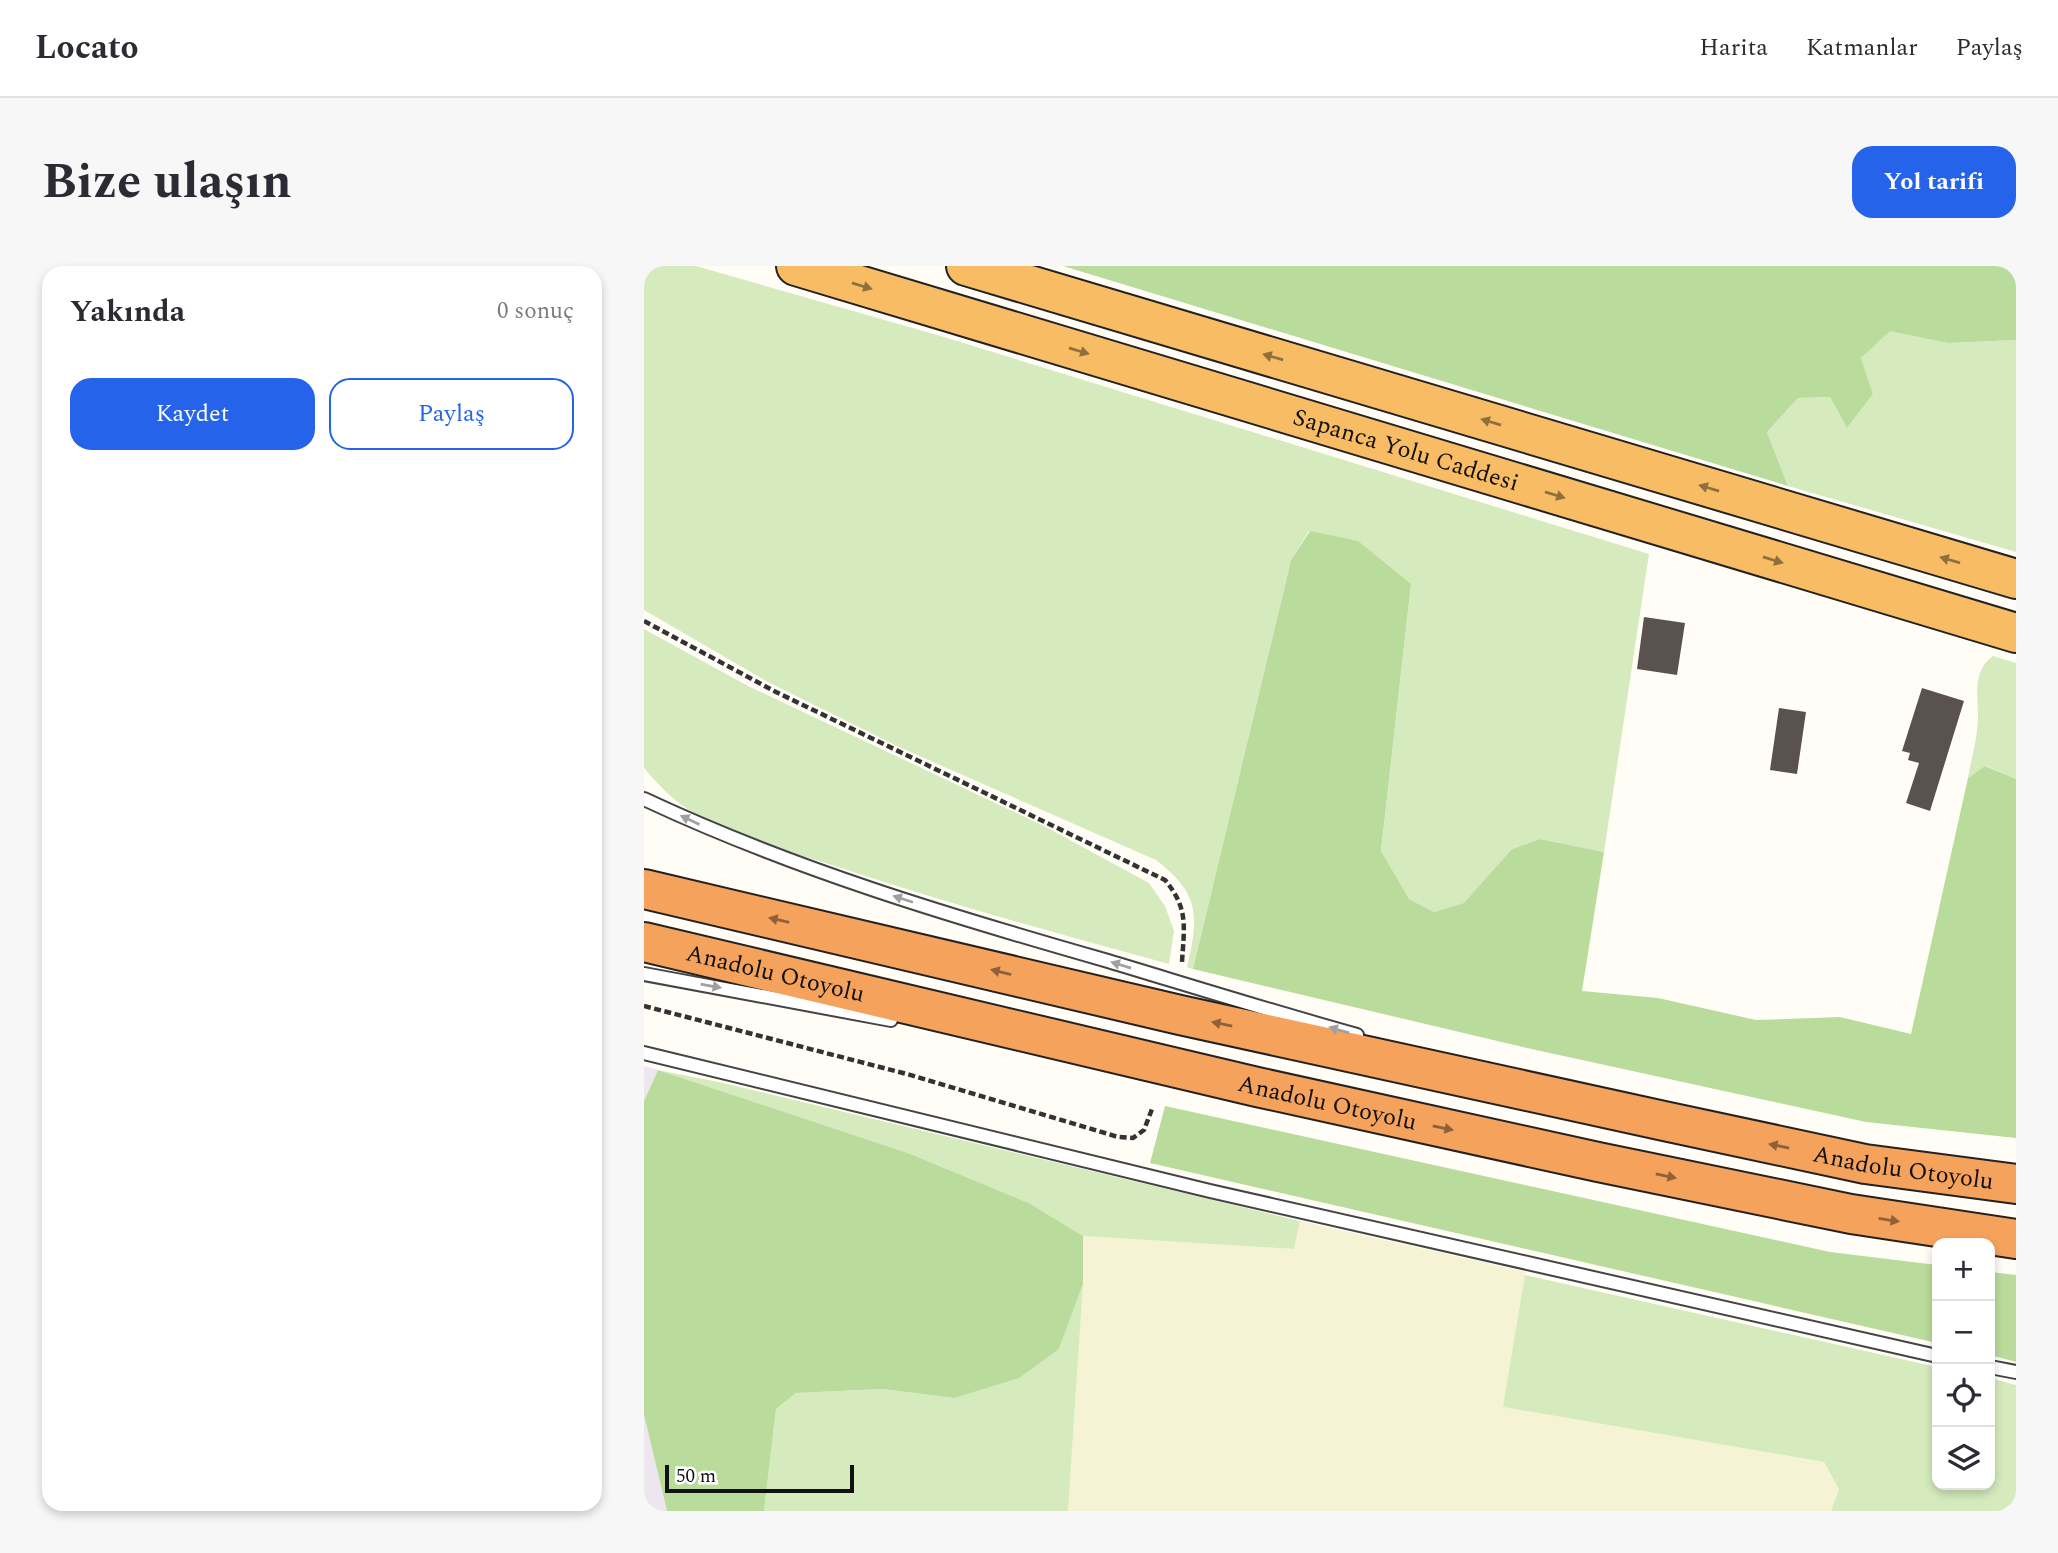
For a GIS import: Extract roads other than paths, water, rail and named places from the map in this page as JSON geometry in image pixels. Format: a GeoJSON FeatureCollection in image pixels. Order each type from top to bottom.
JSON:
{"type":"FeatureCollection","features":[{"type":"Feature","properties":{"kind":"highway","name":"Sapanca Yolu Caddesi"},"geometry":{"type":"LineString","coordinates":[[796,266],[2016,634]]}},
{"type":"Feature","properties":{"kind":"highway","name":"Sapanca Yolu Caddesi"},"geometry":{"type":"LineString","coordinates":[[966,266],[2016,579]]}},
{"type":"Feature","properties":{"kind":"highway","name":"Anadolu Otoyolu"},"geometry":{"type":"LineString","coordinates":[[644,889],[1180,1015],[1664,1121],[1865,1164],[2016,1184]]}},
{"type":"Feature","properties":{"kind":"highway","name":"Anadolu Otoyolu"},"geometry":{"type":"LineString","coordinates":[[644,942],[1257,1087],[1851,1214],[2016,1239]]}},
{"type":"Feature","properties":{"kind":"lane"},"geometry":{"type":"LineString","coordinates":[[644,799],[758,849],[989,928],[1369,1038]]}},
{"type":"Feature","properties":{"kind":"lane"},"geometry":{"type":"LineString","coordinates":[[644,974],[903,1022]]}},
{"type":"Feature","properties":{"kind":"lane"},"geometry":{"type":"LineString","coordinates":[[985,1037],[1257,1087]]}},
{"type":"Feature","properties":{"kind":"lane"},"geometry":{"type":"LineString","coordinates":[[644,1053],[1236,1197],[1932,1355]]}},
{"type":"Feature","properties":{"kind":"lane"},"geometry":{"type":"LineString","coordinates":[[1423,1054],[1664,1121]]}},
{"type":"Feature","properties":{"kind":"lane"},"geometry":{"type":"LineString","coordinates":[[1995,1368],[2016,1372]]}}]}
